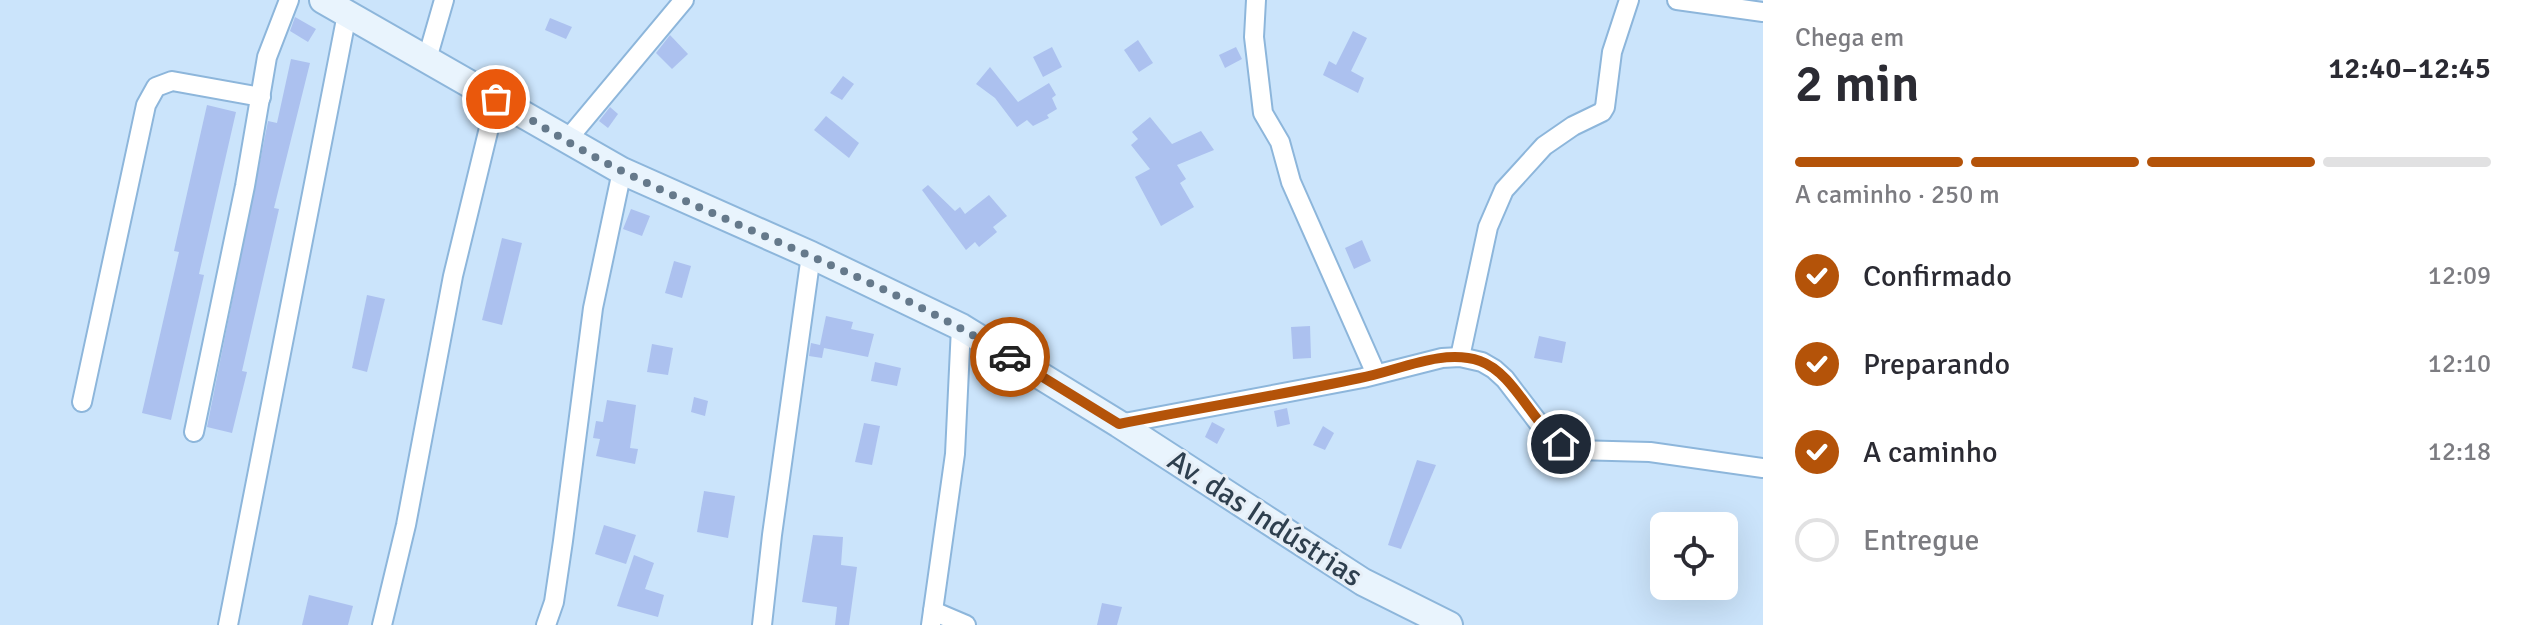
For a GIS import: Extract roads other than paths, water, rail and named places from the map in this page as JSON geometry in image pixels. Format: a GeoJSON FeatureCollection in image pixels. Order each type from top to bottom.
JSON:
{"type":"FeatureCollection","features":[{"type":"Feature","properties":{"kind":"street"},"geometry":{"type":"LineString","coordinates":[[194,432],[267,57],[289,0]]}},
{"type":"Feature","properties":{"kind":"street","name":"Av. das Indústrias"},"geometry":{"type":"LineString","coordinates":[[323,0],[622,171],[811,255],[961,327],[1119,424],[1363,582],[1449,625]]}},
{"type":"Feature","properties":{"kind":"street"},"geometry":{"type":"LineString","coordinates":[[427,59],[444,0]]}},
{"type":"Feature","properties":{"kind":"street"},"geometry":{"type":"LineString","coordinates":[[567,140],[684,0]]}},
{"type":"Feature","properties":{"kind":"street"},"geometry":{"type":"LineString","coordinates":[[1256,0],[1254,37],[1263,113],[1280,142],[1291,182],[1376,374]]}},
{"type":"Feature","properties":{"kind":"street"},"geometry":{"type":"LineString","coordinates":[[1460,357],[1488,227],[1504,190],[1544,146],[1573,126],[1602,112],[1612,52],[1629,0]]}},
{"type":"Feature","properties":{"kind":"street"},"geometry":{"type":"LineString","coordinates":[[1677,0],[1763,12]]}},
{"type":"Feature","properties":{"kind":"street"},"geometry":{"type":"LineString","coordinates":[[228,625],[347,14]]}},
{"type":"Feature","properties":{"kind":"street"},"geometry":{"type":"LineString","coordinates":[[82,402],[146,105],[156,87],[172,81],[261,97]]}},
{"type":"Feature","properties":{"kind":"street"},"geometry":{"type":"LineString","coordinates":[[382,625],[406,525],[453,276],[496,99]]}},
{"type":"Feature","properties":{"kind":"street"},"geometry":{"type":"LineString","coordinates":[[546,625],[554,602],[593,308],[622,171]]}},
{"type":"Feature","properties":{"kind":"street"},"geometry":{"type":"LineString","coordinates":[[762,625],[811,255]]}},
{"type":"Feature","properties":{"kind":"street"},"geometry":{"type":"LineString","coordinates":[[961,327],[955,454],[932,618],[966,625]]}},
{"type":"Feature","properties":{"kind":"street"},"geometry":{"type":"LineString","coordinates":[[1119,424],[1376,374],[1442,358],[1460,357],[1482,362],[1494,369],[1547,434],[1574,450],[1650,452],[1763,468]]}}]}
